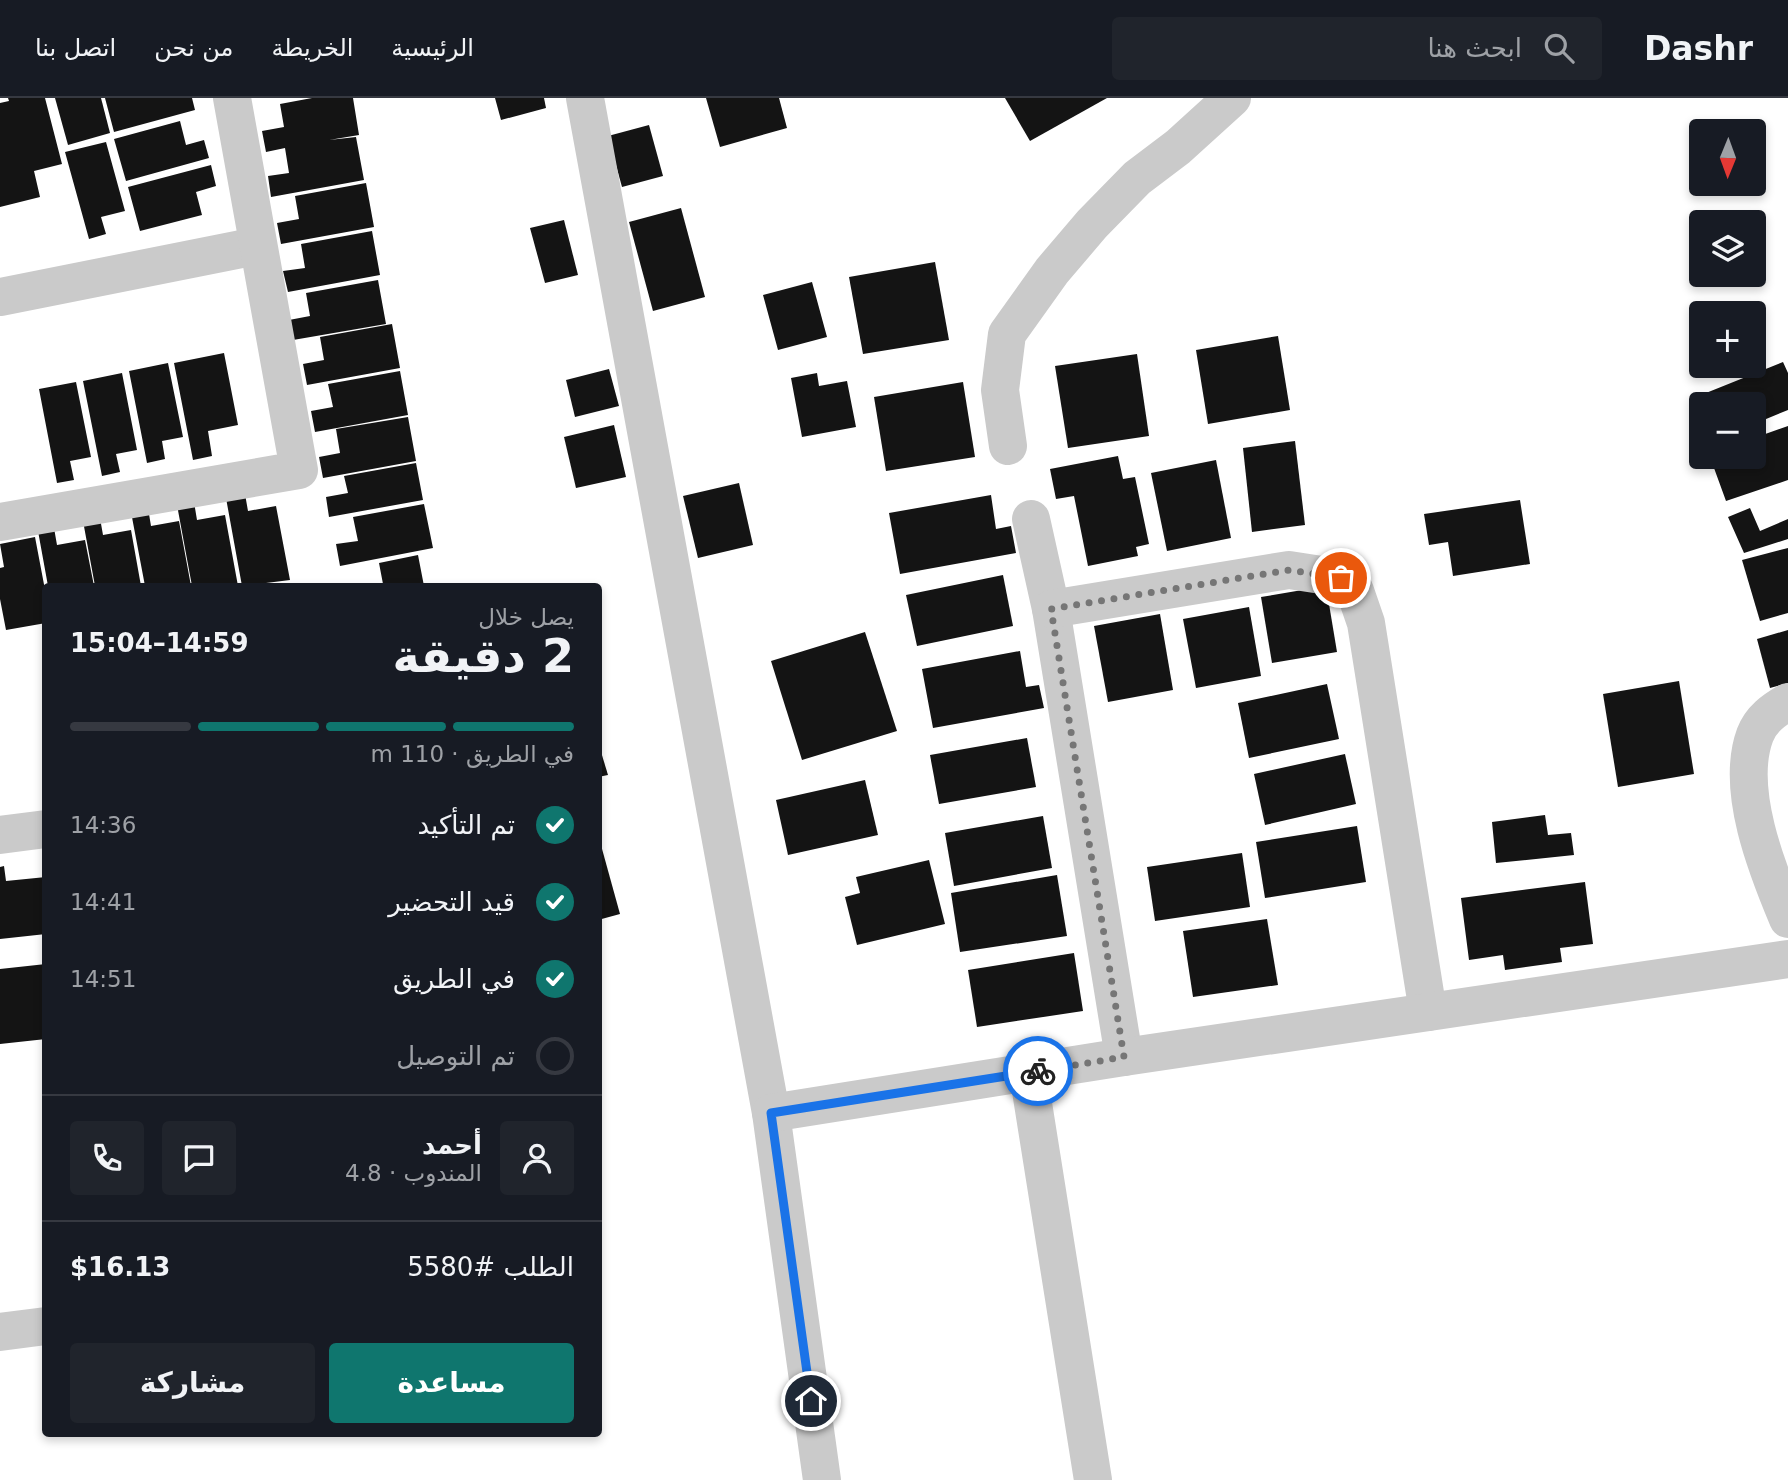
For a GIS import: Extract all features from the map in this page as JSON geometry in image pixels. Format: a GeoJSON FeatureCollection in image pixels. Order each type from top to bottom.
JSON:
{"type":"FeatureCollection","features":[{"type":"Feature","properties":{"kind":"street"},"geometry":{"type":"LineString","coordinates":[[0,522],[299,470],[232,98]]}},
{"type":"Feature","properties":{"kind":"street"},"geometry":{"type":"LineString","coordinates":[[585,98],[771,1113],[822,1480]]}},
{"type":"Feature","properties":{"kind":"street"},"geometry":{"type":"LineString","coordinates":[[1008,446],[1000,390],[1007,334],[1052,271],[1093,224],[1137,178],[1178,147],[1232,98]]}},
{"type":"Feature","properties":{"kind":"street"},"geometry":{"type":"LineString","coordinates":[[0,297],[257,246]]}},
{"type":"Feature","properties":{"kind":"street"},"geometry":{"type":"LineString","coordinates":[[1031,519],[1051,609],[1124,1057]]}},
{"type":"Feature","properties":{"kind":"street"},"geometry":{"type":"LineString","coordinates":[[1051,609],[1289,570],[1341,578],[1356,591],[1366,623],[1428,1012]]}},
{"type":"Feature","properties":{"kind":"street"},"geometry":{"type":"LineString","coordinates":[[1788,702],[1768,714],[1755,736],[1750,771],[1756,828],[1788,919]]}},
{"type":"Feature","properties":{"kind":"street"},"geometry":{"type":"LineString","coordinates":[[0,835],[42,830]]}},
{"type":"Feature","properties":{"kind":"street"},"geometry":{"type":"LineString","coordinates":[[771,1113],[1124,1057],[1788,959]]}},
{"type":"Feature","properties":{"kind":"street"},"geometry":{"type":"LineString","coordinates":[[1028,1072],[1093,1480]]}},
{"type":"Feature","properties":{"kind":"street"},"geometry":{"type":"LineString","coordinates":[[0,1332],[42,1327]]}},
{"type":"Feature","properties":{"kind":"building"},"geometry":{"type":"Polygon","coordinates":[[[8,98],[45,98],[62,164],[34,171],[40,197],[0,207],[0,103],[9,101],[8,98]]]}},
{"type":"Feature","properties":{"kind":"building"},"geometry":{"type":"Polygon","coordinates":[[[55,98],[101,98],[110,133],[68,145],[55,98]]]}},
{"type":"Feature","properties":{"kind":"building"},"geometry":{"type":"Polygon","coordinates":[[[105,98],[192,98],[195,110],[114,132],[105,98]]]}},
{"type":"Feature","properties":{"kind":"building"},"geometry":{"type":"Polygon","coordinates":[[[312,98],[353,98],[359,135],[329,140],[356,137],[364,180],[271,197],[268,176],[289,173],[285,148],[266,152],[262,131],[284,127],[280,104],[312,98]]]}},
{"type":"Feature","properties":{"kind":"building"},"geometry":{"type":"Polygon","coordinates":[[[495,98],[544,98],[546,108],[501,120],[495,98]]]}},
{"type":"Feature","properties":{"kind":"building"},"geometry":{"type":"Polygon","coordinates":[[[706,98],[779,98],[787,128],[720,147],[706,98]]]}},
{"type":"Feature","properties":{"kind":"building"},"geometry":{"type":"Polygon","coordinates":[[[1005,98],[1107,98],[1030,141],[1005,98]]]}},
{"type":"Feature","properties":{"kind":"building"},"geometry":{"type":"Polygon","coordinates":[[[180,121],[186,145],[204,140],[209,158],[126,181],[114,139],[180,121]]]}},
{"type":"Feature","properties":{"kind":"building"},"geometry":{"type":"Polygon","coordinates":[[[649,125],[663,176],[622,187],[608,136],[649,125]]]}},
{"type":"Feature","properties":{"kind":"building"},"geometry":{"type":"Polygon","coordinates":[[[106,142],[125,211],[101,217],[106,234],[89,239],[65,152],[106,142]]]}},
{"type":"Feature","properties":{"kind":"building"},"geometry":{"type":"Polygon","coordinates":[[[211,165],[216,186],[196,192],[202,215],[140,231],[128,187],[211,165]]]}},
{"type":"Feature","properties":{"kind":"building"},"geometry":{"type":"Polygon","coordinates":[[[366,183],[374,227],[281,244],[277,223],[299,219],[295,196],[366,183]]]}},
{"type":"Feature","properties":{"kind":"building"},"geometry":{"type":"Polygon","coordinates":[[[681,208],[705,297],[653,311],[629,222],[681,208]]]}},
{"type":"Feature","properties":{"kind":"building"},"geometry":{"type":"Polygon","coordinates":[[[564,220],[578,275],[545,283],[530,228],[564,220]]]}},
{"type":"Feature","properties":{"kind":"building"},"geometry":{"type":"Polygon","coordinates":[[[372,231],[380,275],[288,292],[283,271],[305,268],[301,244],[372,231]]]}},
{"type":"Feature","properties":{"kind":"building"},"geometry":{"type":"Polygon","coordinates":[[[935,262],[949,340],[863,354],[849,277],[935,262]]]}},
{"type":"Feature","properties":{"kind":"building"},"geometry":{"type":"Polygon","coordinates":[[[378,280],[386,324],[293,340],[289,320],[310,316],[306,293],[378,280]]]}},
{"type":"Feature","properties":{"kind":"building"},"geometry":{"type":"Polygon","coordinates":[[[812,282],[827,337],[778,350],[763,295],[812,282]]]}},
{"type":"Feature","properties":{"kind":"building"},"geometry":{"type":"Polygon","coordinates":[[[392,324],[400,368],[307,385],[303,364],[324,360],[320,337],[392,324]]]}},
{"type":"Feature","properties":{"kind":"building"},"geometry":{"type":"Polygon","coordinates":[[[1278,336],[1290,410],[1208,424],[1196,350],[1278,336]]]}},
{"type":"Feature","properties":{"kind":"building"},"geometry":{"type":"Polygon","coordinates":[[[224,353],[238,425],[208,431],[212,456],[193,460],[174,363],[224,353]]]}},
{"type":"Feature","properties":{"kind":"building"},"geometry":{"type":"Polygon","coordinates":[[[1137,354],[1149,436],[1068,448],[1055,366],[1137,354]]]}},
{"type":"Feature","properties":{"kind":"building"},"geometry":{"type":"Polygon","coordinates":[[[1783,362],[1788,373],[1788,410],[1766,419],[1766,392],[1708,392],[1743,378],[1766,378],[1766,369],[1783,362]]]}},
{"type":"Feature","properties":{"kind":"building"},"geometry":{"type":"Polygon","coordinates":[[[168,363],[183,437],[162,441],[165,459],[147,463],[129,371],[168,363]]]}},
{"type":"Feature","properties":{"kind":"building"},"geometry":{"type":"Polygon","coordinates":[[[609,369],[619,406],[575,417],[566,380],[609,369]]]}},
{"type":"Feature","properties":{"kind":"building"},"geometry":{"type":"Polygon","coordinates":[[[400,371],[408,415],[315,432],[311,411],[333,407],[328,384],[400,371]]]}},
{"type":"Feature","properties":{"kind":"building"},"geometry":{"type":"Polygon","coordinates":[[[122,373],[137,450],[116,454],[120,472],[102,476],[83,381],[122,373]]]}},
{"type":"Feature","properties":{"kind":"building"},"geometry":{"type":"Polygon","coordinates":[[[817,373],[819,386],[847,381],[856,427],[802,437],[791,378],[817,373]]]}},
{"type":"Feature","properties":{"kind":"building"},"geometry":{"type":"Polygon","coordinates":[[[76,382],[91,457],[70,461],[74,480],[57,483],[39,389],[76,382]]]}},
{"type":"Feature","properties":{"kind":"building"},"geometry":{"type":"Polygon","coordinates":[[[963,382],[975,457],[886,471],[874,397],[963,382]]]}},
{"type":"Feature","properties":{"kind":"building"},"geometry":{"type":"Polygon","coordinates":[[[408,417],[416,461],[323,478],[319,457],[340,453],[336,429],[408,417]]]}},
{"type":"Feature","properties":{"kind":"building"},"geometry":{"type":"Polygon","coordinates":[[[614,425],[626,477],[576,488],[564,437],[614,425]]]}},
{"type":"Feature","properties":{"kind":"building"},"geometry":{"type":"Polygon","coordinates":[[[1788,426],[1788,480],[1726,501],[1714,469],[1766,469],[1766,434],[1788,426]]]}},
{"type":"Feature","properties":{"kind":"building"},"geometry":{"type":"Polygon","coordinates":[[[1295,441],[1305,525],[1252,532],[1243,448],[1295,441]]]}},
{"type":"Feature","properties":{"kind":"building"},"geometry":{"type":"Polygon","coordinates":[[[1118,456],[1123,479],[1135,477],[1149,544],[1136,547],[1138,556],[1088,566],[1074,496],[1056,499],[1050,469],[1118,456]]]}},
{"type":"Feature","properties":{"kind":"building"},"geometry":{"type":"Polygon","coordinates":[[[1216,460],[1231,538],[1167,551],[1151,473],[1216,460]]]}},
{"type":"Feature","properties":{"kind":"building"},"geometry":{"type":"Polygon","coordinates":[[[416,463],[423,500],[329,517],[326,497],[348,493],[344,476],[416,463]]]}},
{"type":"Feature","properties":{"kind":"building"},"geometry":{"type":"Polygon","coordinates":[[[739,483],[753,545],[698,558],[683,496],[739,483]]]}},
{"type":"Feature","properties":{"kind":"building"},"geometry":{"type":"Polygon","coordinates":[[[245,494],[248,511],[276,506],[290,580],[241,583],[226,498],[245,494]]]}},
{"type":"Feature","properties":{"kind":"building"},"geometry":{"type":"Polygon","coordinates":[[[991,495],[996,529],[1011,526],[1016,553],[900,574],[889,513],[991,495]]]}},
{"type":"Feature","properties":{"kind":"building"},"geometry":{"type":"Polygon","coordinates":[[[1520,500],[1530,564],[1453,576],[1448,542],[1429,545],[1424,514],[1520,500]]]}},
{"type":"Feature","properties":{"kind":"building"},"geometry":{"type":"Polygon","coordinates":[[[194,502],[197,520],[225,515],[237,583],[191,583],[177,505],[194,502]]]}},
{"type":"Feature","properties":{"kind":"building"},"geometry":{"type":"Polygon","coordinates":[[[424,504],[433,548],[340,566],[336,544],[358,541],[353,517],[424,504]]]}},
{"type":"Feature","properties":{"kind":"building"},"geometry":{"type":"Polygon","coordinates":[[[148,508],[151,526],[179,521],[190,583],[144,583],[131,512],[148,508]]]}},
{"type":"Feature","properties":{"kind":"building"},"geometry":{"type":"Polygon","coordinates":[[[1750,508],[1760,531],[1788,519],[1788,539],[1744,553],[1728,517],[1750,508]]]}},
{"type":"Feature","properties":{"kind":"building"},"geometry":{"type":"Polygon","coordinates":[[[100,518],[103,535],[131,530],[140,583],[94,583],[83,521],[100,518]]]}},
{"type":"Feature","properties":{"kind":"building"},"geometry":{"type":"Polygon","coordinates":[[[54,528],[57,545],[85,540],[93,583],[47,583],[38,531],[54,528]]]}},
{"type":"Feature","properties":{"kind":"building"},"geometry":{"type":"Polygon","coordinates":[[[35,537],[44,583],[42,624],[6,630],[0,599],[0,568],[4,567],[0,544],[35,537]]]}},
{"type":"Feature","properties":{"kind":"building"},"geometry":{"type":"Polygon","coordinates":[[[1788,548],[1788,613],[1760,621],[1742,560],[1788,548]]]}},
{"type":"Feature","properties":{"kind":"building"},"geometry":{"type":"Polygon","coordinates":[[[418,555],[423,583],[383,583],[379,563],[418,555]]]}},
{"type":"Feature","properties":{"kind":"building"},"geometry":{"type":"Polygon","coordinates":[[[1003,575],[1013,626],[917,646],[906,595],[1003,575]]]}},
{"type":"Feature","properties":{"kind":"building"},"geometry":{"type":"Polygon","coordinates":[[[1326,586],[1337,652],[1272,663],[1261,597],[1326,586]]]}},
{"type":"Feature","properties":{"kind":"building"},"geometry":{"type":"Polygon","coordinates":[[[1249,607],[1261,676],[1196,688],[1183,619],[1249,607]]]}},
{"type":"Feature","properties":{"kind":"building"},"geometry":{"type":"Polygon","coordinates":[[[1160,614],[1173,690],[1108,702],[1094,626],[1160,614]]]}},
{"type":"Feature","properties":{"kind":"building"},"geometry":{"type":"Polygon","coordinates":[[[1788,630],[1788,683],[1770,688],[1757,639],[1788,630]]]}},
{"type":"Feature","properties":{"kind":"building"},"geometry":{"type":"Polygon","coordinates":[[[865,632],[897,731],[802,760],[771,661],[865,632]]]}},
{"type":"Feature","properties":{"kind":"building"},"geometry":{"type":"Polygon","coordinates":[[[1020,651],[1026,687],[1039,685],[1044,708],[933,728],[922,669],[1020,651]]]}},
{"type":"Feature","properties":{"kind":"building"},"geometry":{"type":"Polygon","coordinates":[[[1679,681],[1694,774],[1618,787],[1603,694],[1679,681]]]}},
{"type":"Feature","properties":{"kind":"building"},"geometry":{"type":"Polygon","coordinates":[[[1327,684],[1339,739],[1249,758],[1238,703],[1327,684]]]}},
{"type":"Feature","properties":{"kind":"building"},"geometry":{"type":"Polygon","coordinates":[[[1027,738],[1036,787],[939,804],[930,755],[1027,738]]]}},
{"type":"Feature","properties":{"kind":"building"},"geometry":{"type":"Polygon","coordinates":[[[1345,754],[1356,804],[1265,825],[1254,774],[1345,754]]]}},
{"type":"Feature","properties":{"kind":"building"},"geometry":{"type":"Polygon","coordinates":[[[602,755],[608,775],[602,776],[602,755]]]}},
{"type":"Feature","properties":{"kind":"building"},"geometry":{"type":"Polygon","coordinates":[[[865,780],[878,835],[788,855],[776,800],[865,780]]]}},
{"type":"Feature","properties":{"kind":"building"},"geometry":{"type":"Polygon","coordinates":[[[1545,815],[1548,835],[1571,833],[1574,855],[1496,863],[1492,822],[1545,815]]]}},
{"type":"Feature","properties":{"kind":"building"},"geometry":{"type":"Polygon","coordinates":[[[1043,816],[1052,868],[954,886],[945,833],[1043,816]]]}},
{"type":"Feature","properties":{"kind":"building"},"geometry":{"type":"Polygon","coordinates":[[[1357,826],[1366,882],[1265,898],[1256,842],[1357,826]]]}},
{"type":"Feature","properties":{"kind":"building"},"geometry":{"type":"Polygon","coordinates":[[[602,849],[620,914],[602,919],[602,849]]]}},
{"type":"Feature","properties":{"kind":"building"},"geometry":{"type":"Polygon","coordinates":[[[1242,853],[1250,907],[1155,921],[1147,867],[1242,853]]]}},
{"type":"Feature","properties":{"kind":"building"},"geometry":{"type":"Polygon","coordinates":[[[929,860],[945,924],[857,945],[845,897],[860,893],[856,877],[929,860]]]}},
{"type":"Feature","properties":{"kind":"building"},"geometry":{"type":"Polygon","coordinates":[[[4,866],[6,881],[42,877],[42,934],[0,939],[0,867],[4,866]]]}},
{"type":"Feature","properties":{"kind":"building"},"geometry":{"type":"Polygon","coordinates":[[[1057,875],[1067,936],[960,952],[951,893],[1057,875]]]}},
{"type":"Feature","properties":{"kind":"building"},"geometry":{"type":"Polygon","coordinates":[[[1585,882],[1593,944],[1560,948],[1562,962],[1505,970],[1503,955],[1469,960],[1461,898],[1585,882]]]}},
{"type":"Feature","properties":{"kind":"building"},"geometry":{"type":"Polygon","coordinates":[[[1267,919],[1278,985],[1193,997],[1183,931],[1267,919]]]}},
{"type":"Feature","properties":{"kind":"building"},"geometry":{"type":"Polygon","coordinates":[[[1074,953],[1083,1011],[977,1027],[968,970],[1074,953]]]}},
{"type":"Feature","properties":{"kind":"building"},"geometry":{"type":"Polygon","coordinates":[[[42,964],[42,1039],[0,1044],[0,969],[42,964]]]}},
{"type":"Feature","properties":{"kind":"way so far"},"geometry":{"type":"LineString","coordinates":[[1038,1071],[1124,1057],[1051,609],[1289,570],[1341,578]]}},
{"type":"Feature","properties":{"kind":"route"},"geometry":{"type":"LineString","coordinates":[[811,1401],[771,1113],[1038,1071]]}}]}
